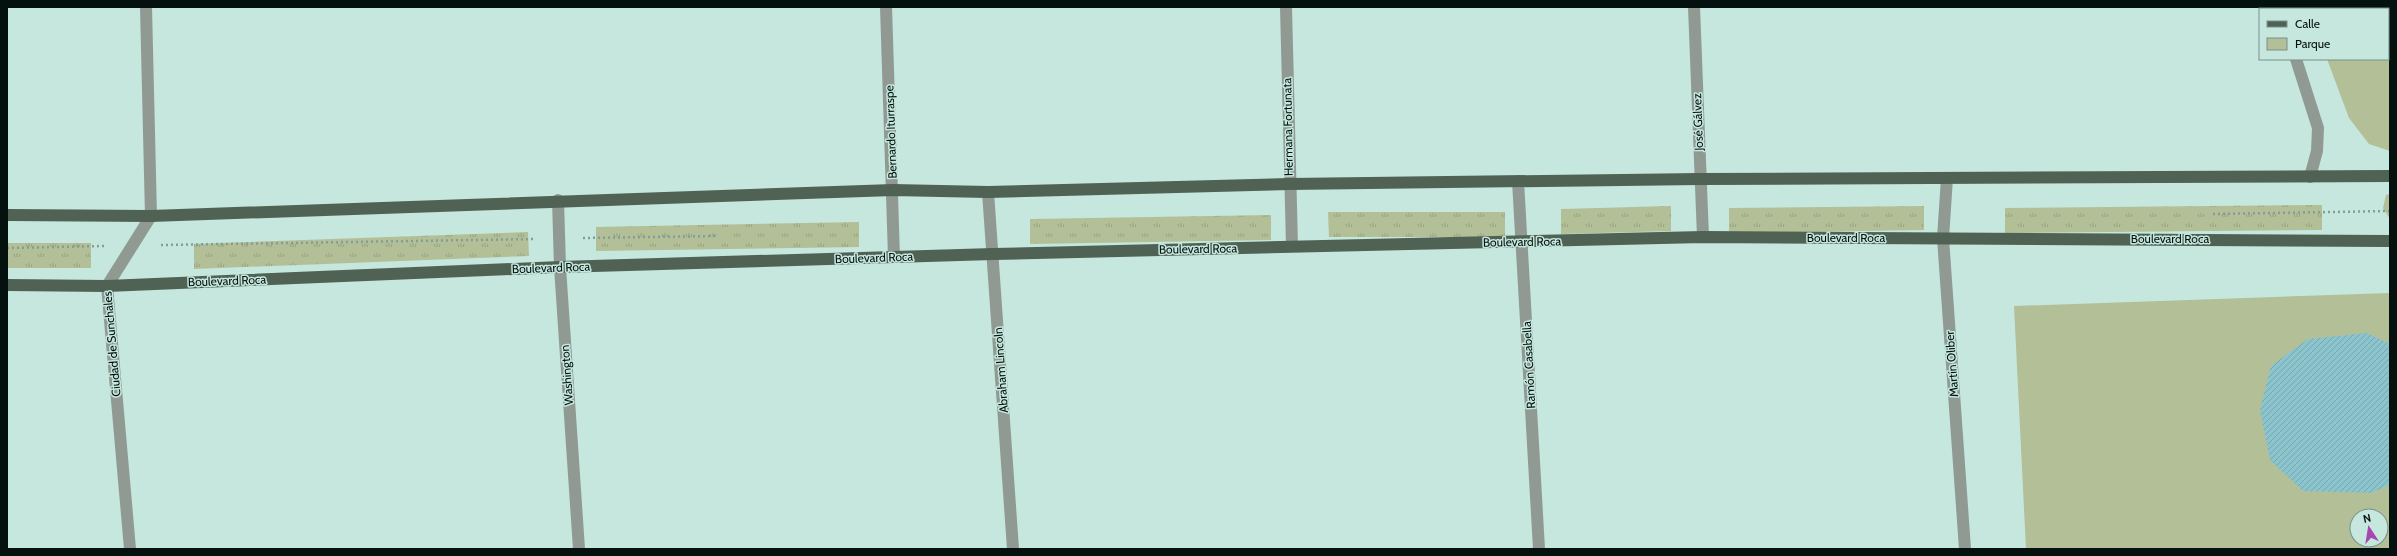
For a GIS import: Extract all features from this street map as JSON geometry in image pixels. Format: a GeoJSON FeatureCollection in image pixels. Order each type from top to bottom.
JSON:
{"type":"FeatureCollection","features":[{"type":"Feature","properties":{"kind":"main road"},"geometry":{"type":"LineString","coordinates":[[7,215],[151,216],[558,200],[893,190],[988,192],[1289,184],[1700,179],[2390,176]]}},
{"type":"Feature","properties":{"kind":"main road","name":"Boulevard Roca"},"geometry":{"type":"LineString","coordinates":[[7,285],[107,286],[560,267],[1292,246],[1703,237],[2390,241]]}},
{"type":"Feature","properties":{"kind":"street"},"geometry":{"type":"LineString","coordinates":[[146,7],[151,216]]}},
{"type":"Feature","properties":{"kind":"street","name":"Bernardo Iturraspe"},"geometry":{"type":"LineString","coordinates":[[886,7],[894,257]]}},
{"type":"Feature","properties":{"kind":"street","name":"Hermana Fortunata"},"geometry":{"type":"LineString","coordinates":[[1286,7],[1289,184],[1292,246]]}},
{"type":"Feature","properties":{"kind":"street","name":"José Gálvez"},"geometry":{"type":"LineString","coordinates":[[1694,7],[1703,237]]}},
{"type":"Feature","properties":{"kind":"street"},"geometry":{"type":"LineString","coordinates":[[2296,60],[2318,128],[2317,151],[2310,177]]}},
{"type":"Feature","properties":{"kind":"street","name":"Martín Oliber"},"geometry":{"type":"LineString","coordinates":[[1947,178],[1943,238],[1965,549]]}},
{"type":"Feature","properties":{"kind":"street","name":"Ramón Casabella"},"geometry":{"type":"LineString","coordinates":[[1518,181],[1539,549]]}},
{"type":"Feature","properties":{"kind":"street","name":"Abraham Lincoln"},"geometry":{"type":"LineString","coordinates":[[988,192],[1013,549]]}},
{"type":"Feature","properties":{"kind":"street","name":"Washington"},"geometry":{"type":"LineString","coordinates":[[558,200],[560,267],[579,549]]}},
{"type":"Feature","properties":{"kind":"street","name":"Ciudad de Sunchales"},"geometry":{"type":"LineString","coordinates":[[130,549],[107,286],[151,216]]}},
{"type":"Feature","properties":{"kind":"green space"},"geometry":{"type":"Polygon","coordinates":[[[2390,7],[2390,151],[2369,144],[2349,118],[2327,60],[2389,60],[2389,8],[2308,8],[2390,7]]]}},
{"type":"Feature","properties":{"kind":"green space"},"geometry":{"type":"Polygon","coordinates":[[[2390,194],[2390,219],[2383,208],[2386,195],[2390,194]]]}},
{"type":"Feature","properties":{"kind":"green space"},"geometry":{"type":"Polygon","coordinates":[[[2322,205],[2322,230],[2005,233],[2005,208],[2322,205]]]}},
{"type":"Feature","properties":{"kind":"green space"},"geometry":{"type":"Polygon","coordinates":[[[1671,206],[1671,231],[1561,234],[1561,209],[1671,206]]]}},
{"type":"Feature","properties":{"kind":"green space"},"geometry":{"type":"Polygon","coordinates":[[[1924,206],[1924,230],[1729,233],[1729,208],[1924,206]]]}},
{"type":"Feature","properties":{"kind":"green space"},"geometry":{"type":"Polygon","coordinates":[[[1328,212],[1505,212],[1505,237],[1329,237],[1328,212]]]}},
{"type":"Feature","properties":{"kind":"green space"},"geometry":{"type":"Polygon","coordinates":[[[1271,215],[1271,240],[1030,244],[1030,219],[1271,215]]]}},
{"type":"Feature","properties":{"kind":"green space"},"geometry":{"type":"Polygon","coordinates":[[[859,222],[859,247],[596,251],[596,227],[859,222]]]}},
{"type":"Feature","properties":{"kind":"green space"},"geometry":{"type":"Polygon","coordinates":[[[528,232],[529,256],[194,269],[194,244],[528,232]]]}},
{"type":"Feature","properties":{"kind":"green space"},"geometry":{"type":"Polygon","coordinates":[[[7,243],[91,243],[91,268],[7,268],[7,243]]]}},
{"type":"Feature","properties":{"kind":"green space"},"geometry":{"type":"Polygon","coordinates":[[[2390,293],[2390,549],[2026,549],[2014,306],[2390,293]]]}},
{"type":"Feature","properties":{"kind":"building"},"geometry":{"type":"Polygon","coordinates":[[[2367,333],[2390,344],[2390,485],[2371,493],[2303,491],[2270,460],[2260,410],[2271,366],[2308,339],[2367,333]]]}}]}
